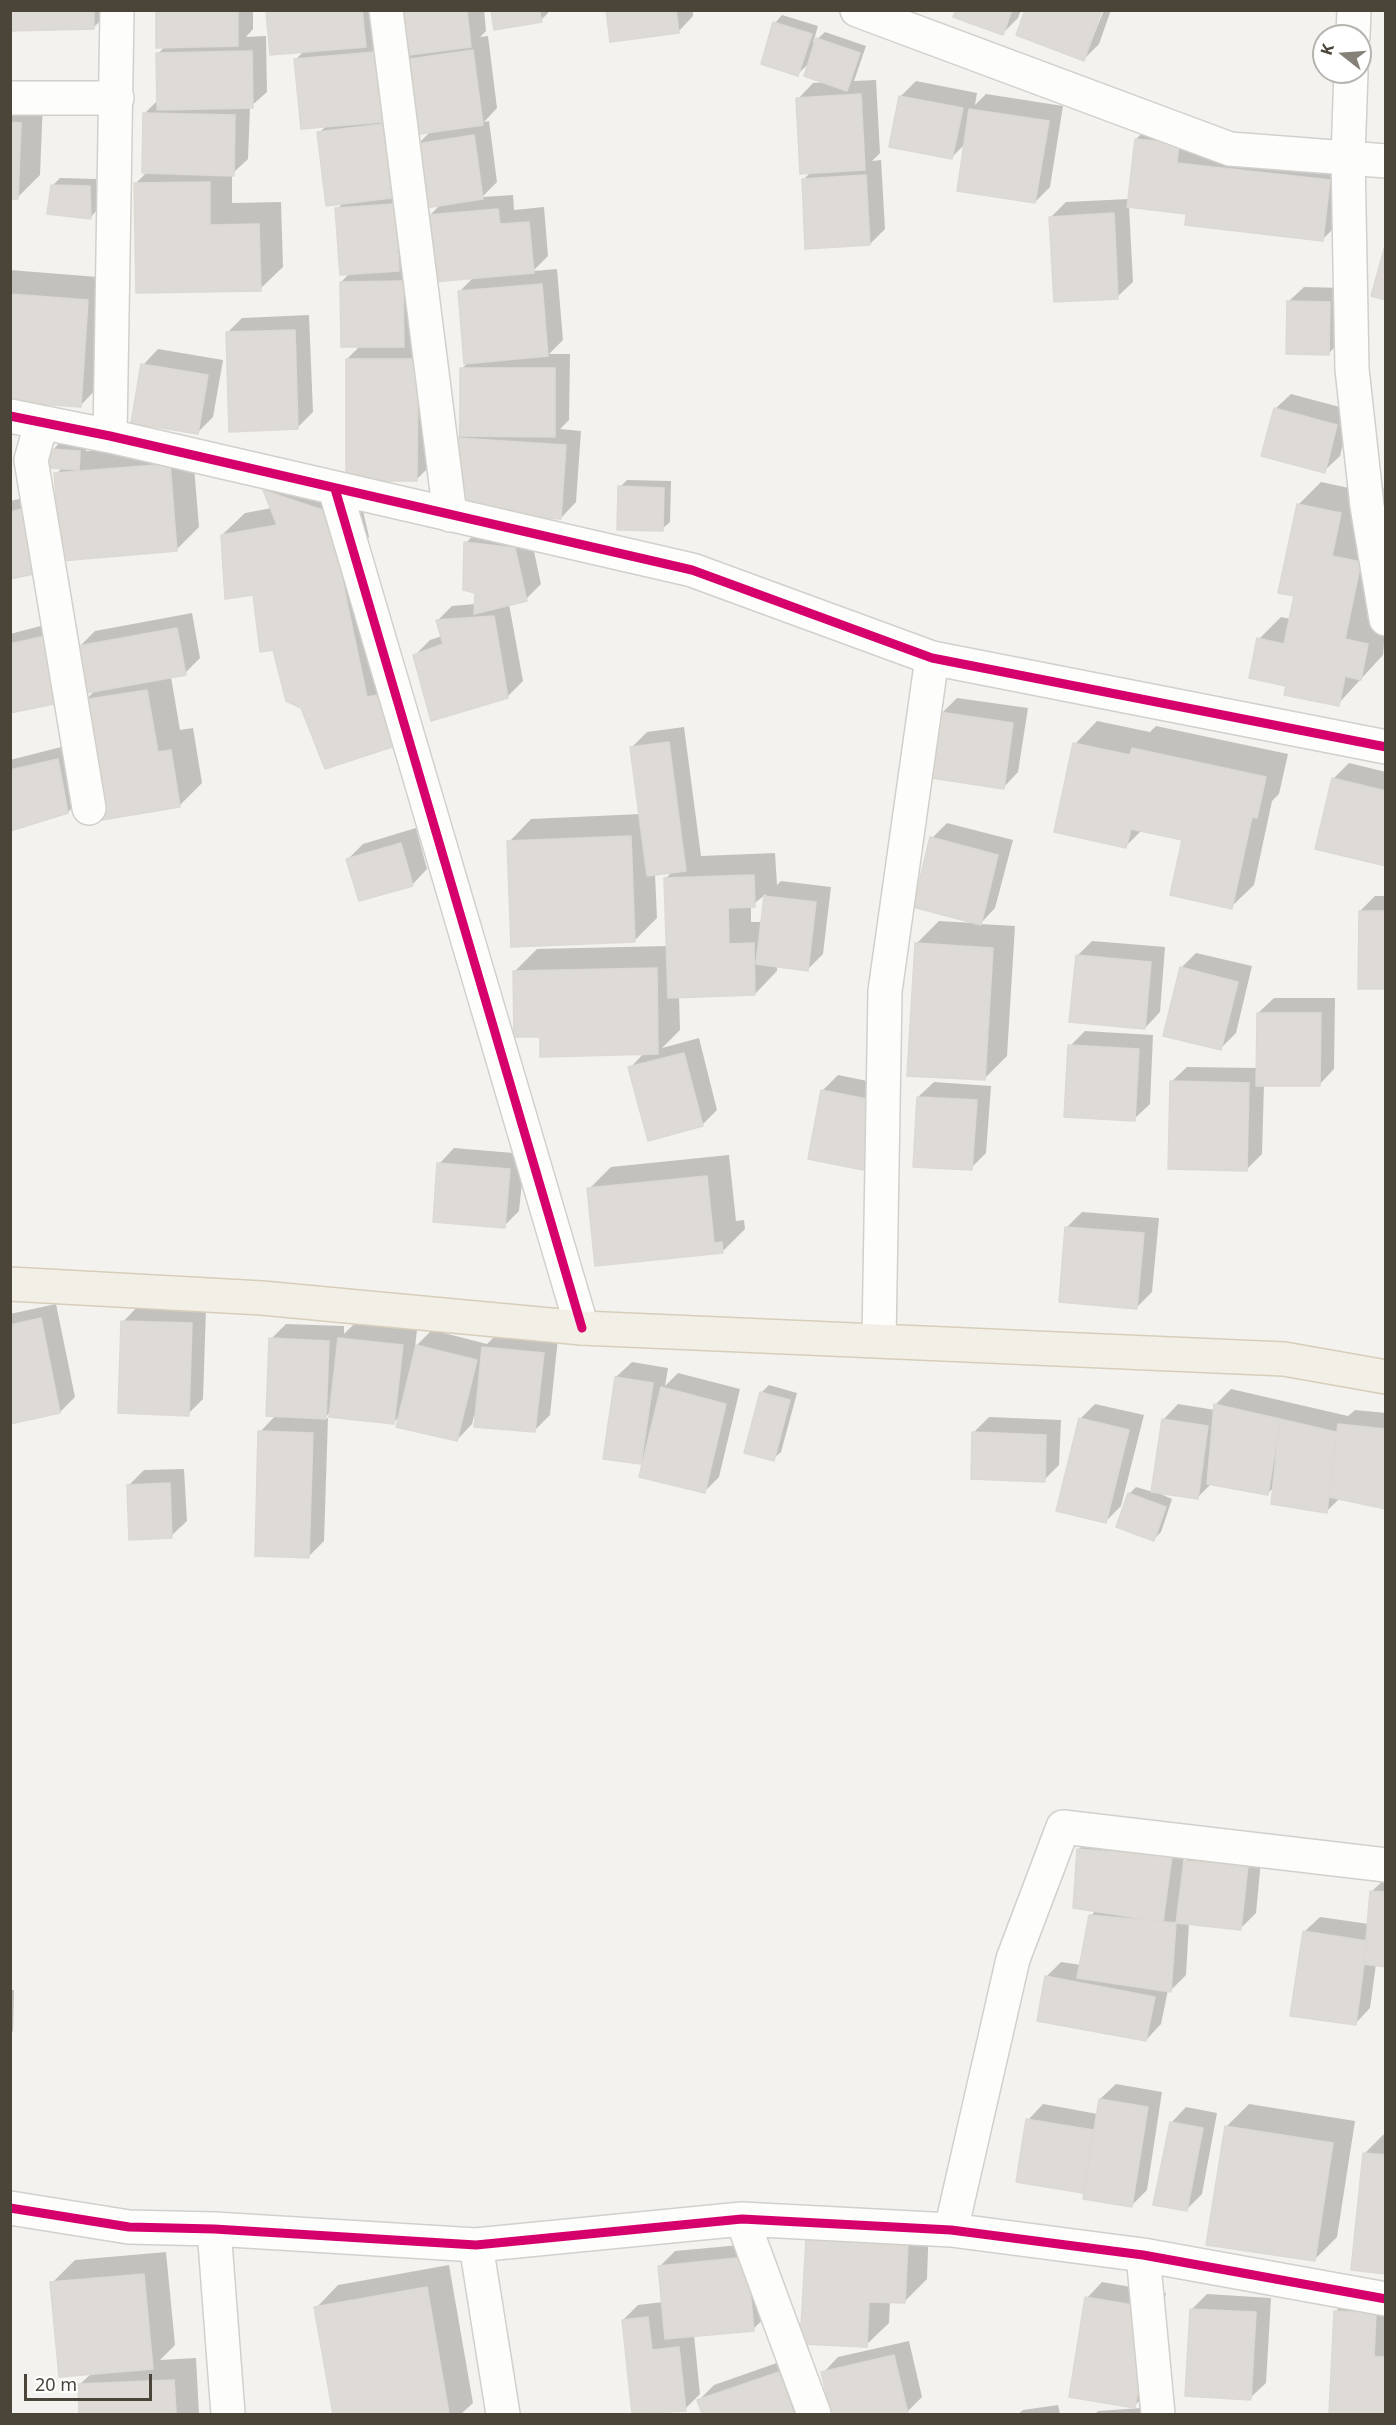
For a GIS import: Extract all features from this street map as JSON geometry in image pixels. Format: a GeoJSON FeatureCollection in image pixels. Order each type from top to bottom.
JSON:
{"type":"FeatureCollection","features":[{"type":"Feature","properties":{"kind":"main road"},"geometry":{"type":"LineString","coordinates":[[10,1284],[262,1298],[582,1328],[879,1339],[1284,1359],[1386,1377]]}},
{"type":"Feature","properties":{"kind":"street"},"geometry":{"type":"LineString","coordinates":[[110,436],[117,10]]}},
{"type":"Feature","properties":{"kind":"street"},"geometry":{"type":"LineString","coordinates":[[386,10],[450,515]]}},
{"type":"Feature","properties":{"kind":"street"},"geometry":{"type":"LineString","coordinates":[[857,10],[1230,149],[1386,161]]}},
{"type":"Feature","properties":{"kind":"street"},"geometry":{"type":"LineString","coordinates":[[1351,84],[1348,157],[1352,369],[1375,491],[1386,619]]}},
{"type":"Feature","properties":{"kind":"street"},"geometry":{"type":"LineString","coordinates":[[10,98],[117,98]]}},
{"type":"Feature","properties":{"kind":"street"},"geometry":{"type":"LineString","coordinates":[[88,808],[26,420],[110,436],[692,570],[932,658],[1386,747]]}},
{"type":"Feature","properties":{"kind":"street"},"geometry":{"type":"LineString","coordinates":[[335,489],[582,1328]]}},
{"type":"Feature","properties":{"kind":"street"},"geometry":{"type":"LineString","coordinates":[[879,1339],[885,990],[932,658]]}},
{"type":"Feature","properties":{"kind":"street"},"geometry":{"type":"LineString","coordinates":[[951,2230],[1013,1959],[1063,1827],[1386,1865]]}},
{"type":"Feature","properties":{"kind":"street"},"geometry":{"type":"LineString","coordinates":[[10,2208],[129,2227],[214,2229],[476,2245],[742,2219],[951,2230],[1143,2254],[1386,2299]]}},
{"type":"Feature","properties":{"kind":"street"},"geometry":{"type":"LineString","coordinates":[[742,2219],[814,2415]]}},
{"type":"Feature","properties":{"kind":"street"},"geometry":{"type":"LineString","coordinates":[[214,2229],[228,2415]]}},
{"type":"Feature","properties":{"kind":"street"},"geometry":{"type":"LineString","coordinates":[[476,2245],[503,2415]]}},
{"type":"Feature","properties":{"kind":"street"},"geometry":{"type":"LineString","coordinates":[[1143,2254],[1158,2415]]}},
{"type":"Feature","properties":{"kind":"building"},"geometry":{"type":"Polygon","coordinates":[[[10,10],[94,10],[94,29],[10,31],[10,10]]]}},
{"type":"Feature","properties":{"kind":"building"},"geometry":{"type":"Polygon","coordinates":[[[156,10],[238,10],[238,46],[156,48],[156,10]]]}},
{"type":"Feature","properties":{"kind":"building"},"geometry":{"type":"Polygon","coordinates":[[[266,10],[362,10],[366,47],[270,55],[266,10]]]}},
{"type":"Feature","properties":{"kind":"building"},"geometry":{"type":"Polygon","coordinates":[[[396,10],[467,10],[471,47],[401,56],[396,10]]]}},
{"type":"Feature","properties":{"kind":"building"},"geometry":{"type":"Polygon","coordinates":[[[491,10],[539,10],[542,22],[494,30],[491,10]]]}},
{"type":"Feature","properties":{"kind":"building"},"geometry":{"type":"Polygon","coordinates":[[[606,10],[676,10],[679,33],[610,42],[606,10]]]}},
{"type":"Feature","properties":{"kind":"building"},"geometry":{"type":"Polygon","coordinates":[[[956,10],[1012,10],[1003,35],[953,17],[956,10]]]}},
{"type":"Feature","properties":{"kind":"building"},"geometry":{"type":"Polygon","coordinates":[[[1025,10],[1102,10],[1084,61],[1016,35],[1025,10]]]}},
{"type":"Feature","properties":{"kind":"building"},"geometry":{"type":"Polygon","coordinates":[[[773,22],[812,34],[798,76],[761,64],[773,22]]]}},
{"type":"Feature","properties":{"kind":"building"},"geometry":{"type":"Polygon","coordinates":[[[816,38],[860,53],[847,91],[804,76],[816,38]]]}},
{"type":"Feature","properties":{"kind":"building"},"geometry":{"type":"Polygon","coordinates":[[[473,50],[483,125],[413,135],[403,60],[473,50]]]}},
{"type":"Feature","properties":{"kind":"building"},"geometry":{"type":"Polygon","coordinates":[[[252,51],[253,108],[157,110],[156,53],[252,51]]]}},
{"type":"Feature","properties":{"kind":"building"},"geometry":{"type":"Polygon","coordinates":[[[375,52],[382,122],[301,129],[294,59],[375,52]]]}},
{"type":"Feature","properties":{"kind":"building"},"geometry":{"type":"Polygon","coordinates":[[[861,94],[865,170],[800,174],[796,98],[861,94]]]}},
{"type":"Feature","properties":{"kind":"building"},"geometry":{"type":"Polygon","coordinates":[[[899,96],[963,108],[952,159],[889,147],[899,96]]]}},
{"type":"Feature","properties":{"kind":"building"},"geometry":{"type":"Polygon","coordinates":[[[969,109],[1049,121],[1035,203],[957,191],[969,109]]]}},
{"type":"Feature","properties":{"kind":"building"},"geometry":{"type":"Polygon","coordinates":[[[143,113],[235,115],[234,176],[142,173],[143,113]]]}},
{"type":"Feature","properties":{"kind":"building"},"geometry":{"type":"Polygon","coordinates":[[[10,122],[21,123],[18,199],[10,199],[10,122]]]}},
{"type":"Feature","properties":{"kind":"building"},"geometry":{"type":"Polygon","coordinates":[[[383,124],[392,198],[326,206],[317,132],[383,124]]]}},
{"type":"Feature","properties":{"kind":"building"},"geometry":{"type":"Polygon","coordinates":[[[474,135],[483,199],[425,208],[416,144],[474,135]]]}},
{"type":"Feature","properties":{"kind":"building"},"geometry":{"type":"Polygon","coordinates":[[[1135,139],[1179,143],[1177,163],[1330,180],[1323,241],[1185,225],[1186,214],[1127,207],[1135,139]]]}},
{"type":"Feature","properties":{"kind":"building"},"geometry":{"type":"Polygon","coordinates":[[[866,175],[870,245],[805,249],[802,179],[866,175]]]}},
{"type":"Feature","properties":{"kind":"building"},"geometry":{"type":"Polygon","coordinates":[[[210,182],[210,225],[259,224],[261,291],[136,293],[134,183],[210,182]]]}},
{"type":"Feature","properties":{"kind":"building"},"geometry":{"type":"Polygon","coordinates":[[[51,185],[90,186],[91,219],[47,214],[51,185]]]}},
{"type":"Feature","properties":{"kind":"building"},"geometry":{"type":"Polygon","coordinates":[[[395,204],[399,271],[340,275],[335,208],[395,204]]]}},
{"type":"Feature","properties":{"kind":"building"},"geometry":{"type":"Polygon","coordinates":[[[498,209],[500,224],[529,222],[534,273],[433,282],[427,215],[498,209]]]}},
{"type":"Feature","properties":{"kind":"building"},"geometry":{"type":"Polygon","coordinates":[[[1114,213],[1118,299],[1054,302],[1049,217],[1114,213]]]}},
{"type":"Feature","properties":{"kind":"building"},"geometry":{"type":"Polygon","coordinates":[[[1386,242],[1386,300],[1371,296],[1386,242]]]}},
{"type":"Feature","properties":{"kind":"building"},"geometry":{"type":"Polygon","coordinates":[[[403,281],[404,347],[341,347],[340,282],[403,281]]]}},
{"type":"Feature","properties":{"kind":"building"},"geometry":{"type":"Polygon","coordinates":[[[542,284],[548,356],[464,364],[458,291],[542,284]]]}},
{"type":"Feature","properties":{"kind":"building"},"geometry":{"type":"Polygon","coordinates":[[[10,294],[88,300],[81,407],[10,402],[10,294]]]}},
{"type":"Feature","properties":{"kind":"building"},"geometry":{"type":"Polygon","coordinates":[[[1287,301],[1330,302],[1329,355],[1286,354],[1287,301]]]}},
{"type":"Feature","properties":{"kind":"building"},"geometry":{"type":"Polygon","coordinates":[[[295,330],[298,429],[229,432],[226,332],[295,330]]]}},
{"type":"Feature","properties":{"kind":"building"},"geometry":{"type":"Polygon","coordinates":[[[346,359],[418,359],[417,481],[346,481],[346,359]]]}},
{"type":"Feature","properties":{"kind":"building"},"geometry":{"type":"Polygon","coordinates":[[[141,364],[208,375],[198,434],[131,423],[141,364]]]}},
{"type":"Feature","properties":{"kind":"building"},"geometry":{"type":"Polygon","coordinates":[[[460,368],[555,368],[555,437],[460,436],[460,368]]]}},
{"type":"Feature","properties":{"kind":"building"},"geometry":{"type":"Polygon","coordinates":[[[1274,408],[1337,425],[1325,473],[1261,456],[1274,408]]]}},
{"type":"Feature","properties":{"kind":"building"},"geometry":{"type":"Polygon","coordinates":[[[458,438],[566,445],[561,519],[453,512],[458,438]]]}},
{"type":"Feature","properties":{"kind":"building"},"geometry":{"type":"Polygon","coordinates":[[[51,449],[80,451],[79,470],[50,468],[51,449]]]}},
{"type":"Feature","properties":{"kind":"building"},"geometry":{"type":"Polygon","coordinates":[[[170,464],[177,551],[61,561],[54,473],[170,464]]]}},
{"type":"Feature","properties":{"kind":"building"},"geometry":{"type":"Polygon","coordinates":[[[1386,485],[1386,512],[1374,505],[1386,485]]]}},
{"type":"Feature","properties":{"kind":"building"},"geometry":{"type":"Polygon","coordinates":[[[618,486],[664,488],[663,531],[617,530],[618,486]]]}},
{"type":"Feature","properties":{"kind":"building"},"geometry":{"type":"Polygon","coordinates":[[[263,490],[337,515],[347,560],[339,564],[367,697],[383,694],[392,747],[325,769],[301,708],[286,701],[273,650],[260,652],[253,595],[225,599],[221,535],[277,525],[263,490]]]}},
{"type":"Feature","properties":{"kind":"building"},"geometry":{"type":"Polygon","coordinates":[[[1297,504],[1341,513],[1332,556],[1361,562],[1345,639],[1368,644],[1361,680],[1345,676],[1339,706],[1284,695],[1286,686],[1249,678],[1257,638],[1284,644],[1294,596],[1278,593],[1297,504]]]}},
{"type":"Feature","properties":{"kind":"building"},"geometry":{"type":"Polygon","coordinates":[[[22,509],[34,574],[10,579],[10,512],[22,509]]]}},
{"type":"Feature","properties":{"kind":"building"},"geometry":{"type":"Polygon","coordinates":[[[464,542],[515,548],[527,601],[474,614],[475,593],[463,590],[464,542]]]}},
{"type":"Feature","properties":{"kind":"building"},"geometry":{"type":"Polygon","coordinates":[[[494,616],[508,698],[431,721],[413,655],[443,644],[436,620],[494,616]]]}},
{"type":"Feature","properties":{"kind":"building"},"geometry":{"type":"Polygon","coordinates":[[[177,628],[186,675],[87,693],[78,646],[177,628]]]}},
{"type":"Feature","properties":{"kind":"building"},"geometry":{"type":"Polygon","coordinates":[[[45,636],[59,703],[10,713],[10,644],[45,636]]]}},
{"type":"Feature","properties":{"kind":"building"},"geometry":{"type":"Polygon","coordinates":[[[147,690],[158,752],[171,750],[180,807],[102,820],[83,700],[147,690]]]}},
{"type":"Feature","properties":{"kind":"building"},"geometry":{"type":"Polygon","coordinates":[[[940,712],[1013,723],[1004,789],[931,778],[940,712]]]}},
{"type":"Feature","properties":{"kind":"building"},"geometry":{"type":"Polygon","coordinates":[[[669,742],[686,871],[647,876],[630,747],[669,742]]]}},
{"type":"Feature","properties":{"kind":"building"},"geometry":{"type":"Polygon","coordinates":[[[1073,743],[1130,755],[1132,748],[1266,777],[1257,818],[1252,817],[1232,909],[1170,895],[1182,840],[1131,829],[1126,848],[1054,832],[1073,743]]]}},
{"type":"Feature","properties":{"kind":"building"},"geometry":{"type":"Polygon","coordinates":[[[58,759],[68,813],[10,831],[10,770],[58,759]]]}},
{"type":"Feature","properties":{"kind":"building"},"geometry":{"type":"Polygon","coordinates":[[[1332,778],[1386,791],[1386,866],[1315,849],[1332,778]]]}},
{"type":"Feature","properties":{"kind":"building"},"geometry":{"type":"Polygon","coordinates":[[[631,836],[635,942],[511,947],[507,841],[631,836]]]}},
{"type":"Feature","properties":{"kind":"building"},"geometry":{"type":"Polygon","coordinates":[[[930,837],[998,855],[981,925],[913,907],[930,837]]]}},
{"type":"Feature","properties":{"kind":"building"},"geometry":{"type":"Polygon","coordinates":[[[401,843],[413,886],[359,901],[346,859],[401,843]]]}},
{"type":"Feature","properties":{"kind":"building"},"geometry":{"type":"Polygon","coordinates":[[[754,875],[755,907],[728,908],[729,944],[754,943],[755,995],[668,998],[664,878],[754,875]]]}},
{"type":"Feature","properties":{"kind":"building"},"geometry":{"type":"Polygon","coordinates":[[[764,896],[816,902],[808,971],[756,964],[764,896]]]}},
{"type":"Feature","properties":{"kind":"building"},"geometry":{"type":"Polygon","coordinates":[[[1359,911],[1386,911],[1386,989],[1358,989],[1359,911]]]}},
{"type":"Feature","properties":{"kind":"building"},"geometry":{"type":"Polygon","coordinates":[[[915,943],[993,948],[985,1080],[907,1076],[915,943]]]}},
{"type":"Feature","properties":{"kind":"building"},"geometry":{"type":"Polygon","coordinates":[[[1076,955],[1151,962],[1145,1029],[1069,1022],[1076,955]]]}},
{"type":"Feature","properties":{"kind":"building"},"geometry":{"type":"Polygon","coordinates":[[[1180,967],[1238,982],[1221,1050],[1163,1036],[1180,967]]]}},
{"type":"Feature","properties":{"kind":"building"},"geometry":{"type":"Polygon","coordinates":[[[657,968],[658,1054],[540,1057],[540,1037],[514,1037],[513,971],[657,968]]]}},
{"type":"Feature","properties":{"kind":"building"},"geometry":{"type":"Polygon","coordinates":[[[1257,1013],[1321,1013],[1320,1086],[1256,1086],[1257,1013]]]}},
{"type":"Feature","properties":{"kind":"building"},"geometry":{"type":"Polygon","coordinates":[[[1068,1045],[1139,1049],[1135,1121],[1064,1117],[1068,1045]]]}},
{"type":"Feature","properties":{"kind":"building"},"geometry":{"type":"Polygon","coordinates":[[[684,1053],[703,1126],[648,1141],[628,1067],[684,1053]]]}},
{"type":"Feature","properties":{"kind":"building"},"geometry":{"type":"Polygon","coordinates":[[[1170,1081],[1249,1083],[1247,1171],[1168,1169],[1170,1081]]]}},
{"type":"Feature","properties":{"kind":"building"},"geometry":{"type":"Polygon","coordinates":[[[821,1090],[877,1101],[863,1170],[808,1159],[821,1090]]]}},
{"type":"Feature","properties":{"kind":"building"},"geometry":{"type":"Polygon","coordinates":[[[917,1097],[977,1100],[972,1170],[913,1167],[917,1097]]]}},
{"type":"Feature","properties":{"kind":"building"},"geometry":{"type":"Polygon","coordinates":[[[437,1163],[510,1169],[505,1228],[433,1222],[437,1163]]]}},
{"type":"Feature","properties":{"kind":"building"},"geometry":{"type":"Polygon","coordinates":[[[707,1176],[714,1243],[722,1242],[723,1253],[595,1266],[587,1188],[707,1176]]]}},
{"type":"Feature","properties":{"kind":"building"},"geometry":{"type":"Polygon","coordinates":[[[1065,1227],[1144,1233],[1137,1309],[1059,1302],[1065,1227]]]}},
{"type":"Feature","properties":{"kind":"building"},"geometry":{"type":"Polygon","coordinates":[[[41,1318],[60,1413],[10,1424],[10,1325],[41,1318]]]}},
{"type":"Feature","properties":{"kind":"building"},"geometry":{"type":"Polygon","coordinates":[[[121,1321],[192,1323],[189,1416],[118,1413],[121,1321]]]}},
{"type":"Feature","properties":{"kind":"building"},"geometry":{"type":"Polygon","coordinates":[[[269,1338],[329,1341],[326,1419],[266,1416],[269,1338]]]}},
{"type":"Feature","properties":{"kind":"building"},"geometry":{"type":"Polygon","coordinates":[[[338,1338],[403,1345],[394,1424],[329,1417],[338,1338]]]}},
{"type":"Feature","properties":{"kind":"building"},"geometry":{"type":"Polygon","coordinates":[[[416,1345],[477,1360],[457,1441],[396,1427],[416,1345]]]}},
{"type":"Feature","properties":{"kind":"building"},"geometry":{"type":"Polygon","coordinates":[[[482,1347],[544,1353],[535,1432],[474,1427],[482,1347]]]}},
{"type":"Feature","properties":{"kind":"building"},"geometry":{"type":"Polygon","coordinates":[[[615,1377],[653,1383],[641,1464],[603,1459],[615,1377]]]}},
{"type":"Feature","properties":{"kind":"building"},"geometry":{"type":"Polygon","coordinates":[[[661,1387],[726,1404],[705,1493],[639,1477],[661,1387]]]}},
{"type":"Feature","properties":{"kind":"building"},"geometry":{"type":"Polygon","coordinates":[[[760,1392],[790,1400],[774,1461],[744,1453],[760,1392]]]}},
{"type":"Feature","properties":{"kind":"building"},"geometry":{"type":"Polygon","coordinates":[[[1214,1404],[1280,1419],[1268,1495],[1207,1484],[1214,1404]]]}},
{"type":"Feature","properties":{"kind":"building"},"geometry":{"type":"Polygon","coordinates":[[[1079,1418],[1129,1430],[1106,1523],[1056,1511],[1079,1418]]]}},
{"type":"Feature","properties":{"kind":"building"},"geometry":{"type":"Polygon","coordinates":[[[1162,1419],[1208,1426],[1198,1499],[1151,1492],[1162,1419]]]}},
{"type":"Feature","properties":{"kind":"building"},"geometry":{"type":"Polygon","coordinates":[[[1280,1419],[1336,1432],[1327,1513],[1271,1504],[1280,1419]]]}},
{"type":"Feature","properties":{"kind":"building"},"geometry":{"type":"Polygon","coordinates":[[[1338,1424],[1386,1429],[1386,1509],[1329,1497],[1338,1424]]]}},
{"type":"Feature","properties":{"kind":"building"},"geometry":{"type":"Polygon","coordinates":[[[258,1431],[313,1433],[309,1558],[255,1556],[258,1431]]]}},
{"type":"Feature","properties":{"kind":"building"},"geometry":{"type":"Polygon","coordinates":[[[972,1432],[1046,1435],[1045,1482],[971,1479],[972,1432]]]}},
{"type":"Feature","properties":{"kind":"building"},"geometry":{"type":"Polygon","coordinates":[[[170,1483],[172,1538],[129,1540],[127,1485],[170,1483]]]}},
{"type":"Feature","properties":{"kind":"building"},"geometry":{"type":"Polygon","coordinates":[[[1128,1493],[1166,1507],[1154,1541],[1116,1527],[1128,1493]]]}},
{"type":"Feature","properties":{"kind":"building"},"geometry":{"type":"Polygon","coordinates":[[[1077,1849],[1172,1856],[1163,1922],[1073,1908],[1077,1849]]]}},
{"type":"Feature","properties":{"kind":"building"},"geometry":{"type":"Polygon","coordinates":[[[1184,1861],[1248,1865],[1241,1930],[1176,1923],[1184,1861]]]}},
{"type":"Feature","properties":{"kind":"building"},"geometry":{"type":"Polygon","coordinates":[[[1370,1891],[1386,1892],[1386,1967],[1364,1964],[1370,1891]]]}},
{"type":"Feature","properties":{"kind":"building"},"geometry":{"type":"Polygon","coordinates":[[[1089,1915],[1176,1923],[1171,1992],[1077,1978],[1089,1915]]]}},
{"type":"Feature","properties":{"kind":"building"},"geometry":{"type":"Polygon","coordinates":[[[1303,1931],[1367,1941],[1356,2025],[1290,2016],[1303,1931]]]}},
{"type":"Feature","properties":{"kind":"building"},"geometry":{"type":"Polygon","coordinates":[[[1045,1976],[1155,1997],[1146,2041],[1037,2021],[1045,1976]]]}},
{"type":"Feature","properties":{"kind":"building"},"geometry":{"type":"Polygon","coordinates":[[[1099,2099],[1148,2107],[1132,2207],[1083,2199],[1099,2099]]]}},
{"type":"Feature","properties":{"kind":"building"},"geometry":{"type":"Polygon","coordinates":[[[1026,2119],[1093,2130],[1083,2193],[1016,2182],[1026,2119]]]}},
{"type":"Feature","properties":{"kind":"building"},"geometry":{"type":"Polygon","coordinates":[[[1170,2122],[1203,2128],[1187,2211],[1153,2205],[1170,2122]]]}},
{"type":"Feature","properties":{"kind":"building"},"geometry":{"type":"Polygon","coordinates":[[[1225,2126],[1333,2143],[1315,2261],[1206,2245],[1225,2126]]]}},
{"type":"Feature","properties":{"kind":"building"},"geometry":{"type":"Polygon","coordinates":[[[1363,2153],[1386,2155],[1386,2274],[1351,2270],[1363,2153]]]}},
{"type":"Feature","properties":{"kind":"building"},"geometry":{"type":"Polygon","coordinates":[[[806,2238],[908,2243],[905,2303],[869,2302],[867,2347],[800,2344],[806,2238]]]}},
{"type":"Feature","properties":{"kind":"building"},"geometry":{"type":"Polygon","coordinates":[[[747,2257],[754,2331],[665,2339],[658,2266],[747,2257]]]}},
{"type":"Feature","properties":{"kind":"building"},"geometry":{"type":"Polygon","coordinates":[[[144,2274],[153,2369],[59,2377],[50,2282],[144,2274]]]}},
{"type":"Feature","properties":{"kind":"building"},"geometry":{"type":"Polygon","coordinates":[[[427,2287],[449,2414],[333,2414],[314,2307],[427,2287]]]}},
{"type":"Feature","properties":{"kind":"building"},"geometry":{"type":"Polygon","coordinates":[[[1085,2297],[1151,2308],[1135,2408],[1069,2397],[1085,2297]]]}},
{"type":"Feature","properties":{"kind":"building"},"geometry":{"type":"Polygon","coordinates":[[[1190,2309],[1256,2312],[1251,2400],[1185,2396],[1190,2309]]]}},
{"type":"Feature","properties":{"kind":"building"},"geometry":{"type":"Polygon","coordinates":[[[1334,2311],[1376,2313],[1374,2357],[1386,2357],[1386,2414],[1329,2414],[1334,2311]]]}},
{"type":"Feature","properties":{"kind":"building"},"geometry":{"type":"Polygon","coordinates":[[[648,2317],[652,2350],[679,2347],[686,2411],[632,2414],[622,2320],[648,2317]]]}},
{"type":"Feature","properties":{"kind":"building"},"geometry":{"type":"Polygon","coordinates":[[[894,2355],[908,2414],[831,2414],[821,2372],[894,2355]]]}},
{"type":"Feature","properties":{"kind":"building"},"geometry":{"type":"Polygon","coordinates":[[[779,2372],[794,2414],[702,2414],[697,2400],[779,2372]]]}},
{"type":"Feature","properties":{"kind":"building"},"geometry":{"type":"Polygon","coordinates":[[[174,2380],[176,2414],[79,2414],[78,2384],[174,2380]]]}},
{"type":"Feature","properties":{"kind":"cycle path"},"geometry":{"type":"LineString","coordinates":[[10,416],[110,436],[692,570],[932,658],[1386,747]]}},
{"type":"Feature","properties":{"kind":"cycle path"},"geometry":{"type":"LineString","coordinates":[[335,489],[582,1328]]}},
{"type":"Feature","properties":{"kind":"cycle path"},"geometry":{"type":"LineString","coordinates":[[10,2208],[129,2227],[214,2229],[476,2245],[742,2219],[951,2230],[1143,2255],[1386,2299]]}}]}
